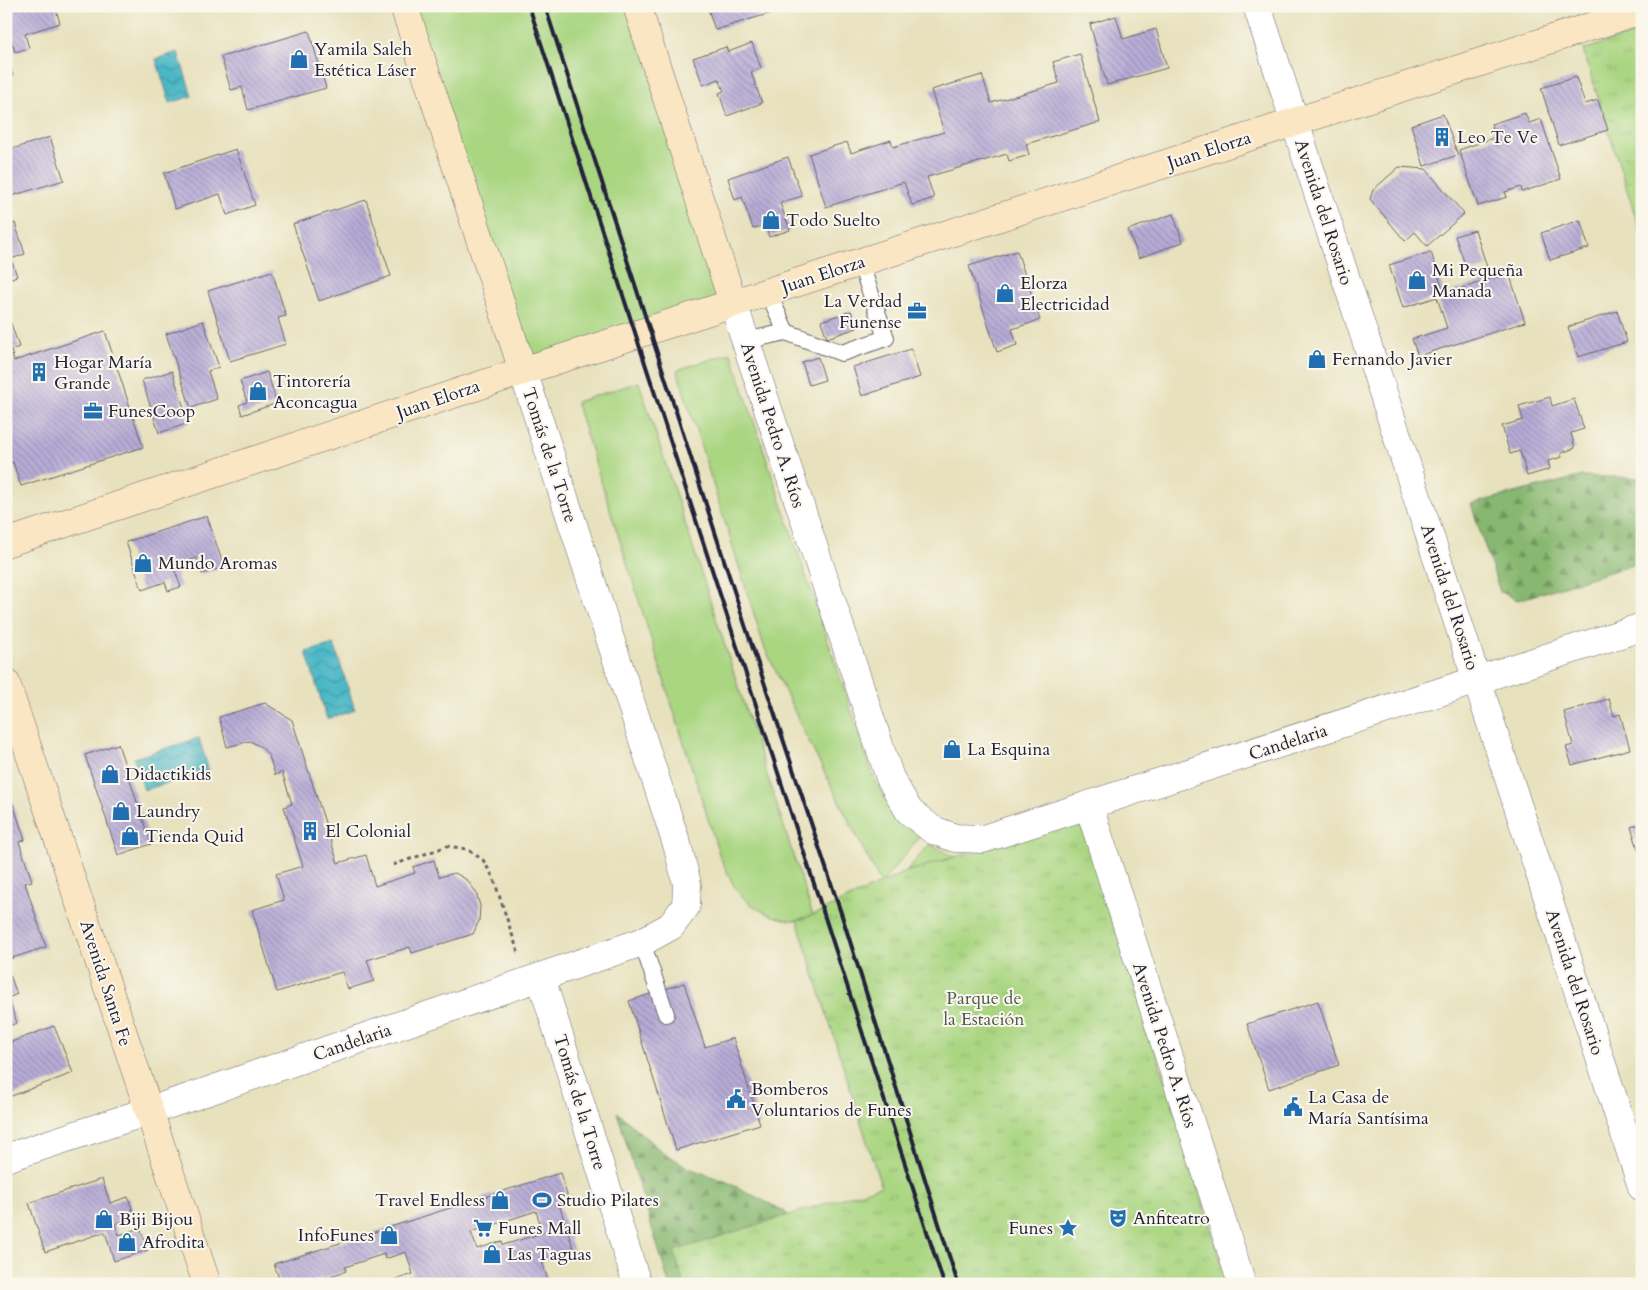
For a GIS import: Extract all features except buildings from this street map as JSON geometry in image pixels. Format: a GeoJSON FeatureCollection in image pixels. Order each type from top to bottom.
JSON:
{"type":"FeatureCollection","features":[{"type":"Feature","properties":{"kind":"main road","name":"Tomás de la Torre"},"geometry":{"type":"LineString","coordinates":[[404,6],[523,371]]}},
{"type":"Feature","properties":{"kind":"main road","name":"Avenida Pedro A. Ríos"},"geometry":{"type":"LineString","coordinates":[[637,6],[733,303]]}},
{"type":"Feature","properties":{"kind":"main road","name":"Juan Elorza"},"geometry":{"type":"LineString","coordinates":[[6,543],[523,371],[1642,10]]}},
{"type":"Feature","properties":{"kind":"main road","name":"Avenida Santa Fe"},"geometry":{"type":"LineString","coordinates":[[6,682],[207,1284]]}},
{"type":"Feature","properties":{"kind":"street","name":"Avenida del Rosario"},"geometry":{"type":"LineString","coordinates":[[1257,6],[1642,1187]]}},
{"type":"Feature","properties":{"kind":"street","name":"Avenida Pedro A. Ríos"},"geometry":{"type":"LineString","coordinates":[[733,303],[890,778],[909,811],[933,830]]}},
{"type":"Feature","properties":{"kind":"street","name":"Tomás de la Torre"},"geometry":{"type":"LineString","coordinates":[[523,371],[678,848],[687,884],[686,906]]}},
{"type":"Feature","properties":{"kind":"street","name":"Candelaria"},"geometry":{"type":"LineString","coordinates":[[933,830],[955,838],[984,839],[1642,627]]}},
{"type":"Feature","properties":{"kind":"street","name":"Avenida Pedro A. Ríos"},"geometry":{"type":"LineString","coordinates":[[1089,806],[1242,1284]]}},
{"type":"Feature","properties":{"kind":"street","name":"Candelaria"},"geometry":{"type":"LineString","coordinates":[[6,1158],[642,942],[671,926],[686,906]]}},
{"type":"Feature","properties":{"kind":"street","name":"Tomás de la Torre"},"geometry":{"type":"LineString","coordinates":[[533,980],[637,1284]]}},
{"type":"Feature","properties":{"kind":"lane"},"geometry":{"type":"LineString","coordinates":[[745,341],[786,332],[842,353],[886,338],[860,262]]}},
{"type":"Feature","properties":{"kind":"lane"},"geometry":{"type":"LineString","coordinates":[[768,292],[786,332]]}},
{"type":"Feature","properties":{"kind":"lane"},"geometry":{"type":"LineString","coordinates":[[642,942],[666,1014]]}},
{"type":"Feature","properties":{"kind":"path"},"geometry":{"type":"LineString","coordinates":[[393,865],[448,846],[467,849],[483,860],[493,877],[515,942],[533,980]]}},
{"type":"Feature","properties":{"kind":"green space"},"geometry":{"type":"Polygon","coordinates":[[[404,6],[637,6],[733,303],[523,371],[404,6]]]}},
{"type":"Feature","properties":{"kind":"green space"},"geometry":{"type":"Polygon","coordinates":[[[1642,31],[1642,237],[1583,50],[1642,31]]]}},
{"type":"Feature","properties":{"kind":"green space"},"geometry":{"type":"Polygon","coordinates":[[[731,353],[876,784],[899,818],[921,835],[881,884],[805,734],[764,646],[677,370],[731,353]]]}},
{"type":"Feature","properties":{"kind":"green space"},"geometry":{"type":"Polygon","coordinates":[[[639,382],[813,916],[804,919],[790,920],[772,916],[755,907],[736,889],[720,857],[576,402],[639,382]]]}},
{"type":"Feature","properties":{"kind":"green space"},"geometry":{"type":"Polygon","coordinates":[[[1582,476],[1642,478],[1642,562],[1518,600],[1500,592],[1471,504],[1582,476]]]}},
{"type":"Feature","properties":{"kind":"green space","name":"Parque de la Estación"},"geometry":{"type":"Polygon","coordinates":[[[1084,818],[1228,1284],[684,1284],[674,1251],[881,1186],[797,920],[813,915],[905,872],[1084,818]]]}},
{"type":"Feature","properties":{"kind":"green space"},"geometry":{"type":"Polygon","coordinates":[[[930,844],[956,857],[905,872],[930,844]]]}},
{"type":"Feature","properties":{"kind":"green space"},"geometry":{"type":"Polygon","coordinates":[[[617,1112],[660,1150],[689,1168],[727,1182],[784,1211],[798,1227],[877,1284],[669,1284],[617,1112]]]}},
{"type":"Feature","properties":{"kind":"water"},"geometry":{"type":"Polygon","coordinates":[[[178,52],[192,96],[170,103],[156,59],[178,52]]]}},
{"type":"Feature","properties":{"kind":"water"},"geometry":{"type":"Polygon","coordinates":[[[334,644],[355,710],[327,719],[306,652],[334,644]]]}},
{"type":"Feature","properties":{"kind":"water"},"geometry":{"type":"Polygon","coordinates":[[[199,738],[209,771],[144,790],[134,758],[199,738]]]}},
{"type":"Feature","properties":{"kind":"railway"},"geometry":{"type":"LineString","coordinates":[[529,6],[944,1284]]}},
{"type":"Feature","properties":{"kind":"railway"},"geometry":{"type":"LineString","coordinates":[[545,6],[745,625],[842,916],[958,1284]]}},
{"type":"Feature","properties":{"kind":"place","name":"Yamila Saleh Estética Láser"},"geometry":{"type":"Point","coordinates":[299,59]}},
{"type":"Feature","properties":{"kind":"place","name":"Leo Te Ve"},"geometry":{"type":"Point","coordinates":[1442,137]}},
{"type":"Feature","properties":{"kind":"place","name":"Todo Suelto"},"geometry":{"type":"Point","coordinates":[771,220]}},
{"type":"Feature","properties":{"kind":"place","name":"Mi Pequeña Manada"},"geometry":{"type":"Point","coordinates":[1417,280]}},
{"type":"Feature","properties":{"kind":"place","name":"Elorza Electricidad"},"geometry":{"type":"Point","coordinates":[1005,293]}},
{"type":"Feature","properties":{"kind":"place","name":"La Verdad Funense"},"geometry":{"type":"Point","coordinates":[917,311]}},
{"type":"Feature","properties":{"kind":"place","name":"Fernando Javier"},"geometry":{"type":"Point","coordinates":[1317,359]}},
{"type":"Feature","properties":{"kind":"place","name":"Hogar María Grande"},"geometry":{"type":"Point","coordinates":[39,372]}},
{"type":"Feature","properties":{"kind":"place","name":"Tintorería Aconcagua"},"geometry":{"type":"Point","coordinates":[258,391]}},
{"type":"Feature","properties":{"kind":"place","name":"FunesCoop"},"geometry":{"type":"Point","coordinates":[93,411]}},
{"type":"Feature","properties":{"kind":"place","name":"Mundo Aromas"},"geometry":{"type":"Point","coordinates":[143,563]}},
{"type":"Feature","properties":{"kind":"place","name":"La Esquina"},"geometry":{"type":"Point","coordinates":[952,749]}},
{"type":"Feature","properties":{"kind":"place","name":"Didactikids"},"geometry":{"type":"Point","coordinates":[110,774]}},
{"type":"Feature","properties":{"kind":"place","name":"Laundry"},"geometry":{"type":"Point","coordinates":[121,811]}},
{"type":"Feature","properties":{"kind":"place","name":"El Colonial"},"geometry":{"type":"Point","coordinates":[310,831]}},
{"type":"Feature","properties":{"kind":"place","name":"Tienda Quid"},"geometry":{"type":"Point","coordinates":[130,836]}},
{"type":"Feature","properties":{"kind":"place","name":"Bomberos Voluntarios de Funes"},"geometry":{"type":"Point","coordinates":[736,1099]}},
{"type":"Feature","properties":{"kind":"place","name":"La Casa de María Santísima"},"geometry":{"type":"Point","coordinates":[1293,1107]}},
{"type":"Feature","properties":{"kind":"place","name":"Travel Endless"},"geometry":{"type":"Point","coordinates":[500,1200]}},
{"type":"Feature","properties":{"kind":"place","name":"Studio Pilates"},"geometry":{"type":"Point","coordinates":[542,1200]}},
{"type":"Feature","properties":{"kind":"place","name":"Anfiteatro"},"geometry":{"type":"Point","coordinates":[1118,1218]}},
{"type":"Feature","properties":{"kind":"place","name":"Biji Bijou"},"geometry":{"type":"Point","coordinates":[104,1219]}},
{"type":"Feature","properties":{"kind":"place","name":"Funes Mall"},"geometry":{"type":"Point","coordinates":[483,1228]}},
{"type":"Feature","properties":{"kind":"place","name":"Funes"},"geometry":{"type":"Point","coordinates":[1068,1228]}},
{"type":"Feature","properties":{"kind":"place","name":"InfoFunes"},"geometry":{"type":"Point","coordinates":[389,1235]}},
{"type":"Feature","properties":{"kind":"place","name":"Afrodita"},"geometry":{"type":"Point","coordinates":[127,1242]}},
{"type":"Feature","properties":{"kind":"place","name":"Las Taguas"},"geometry":{"type":"Point","coordinates":[492,1254]}}]}
